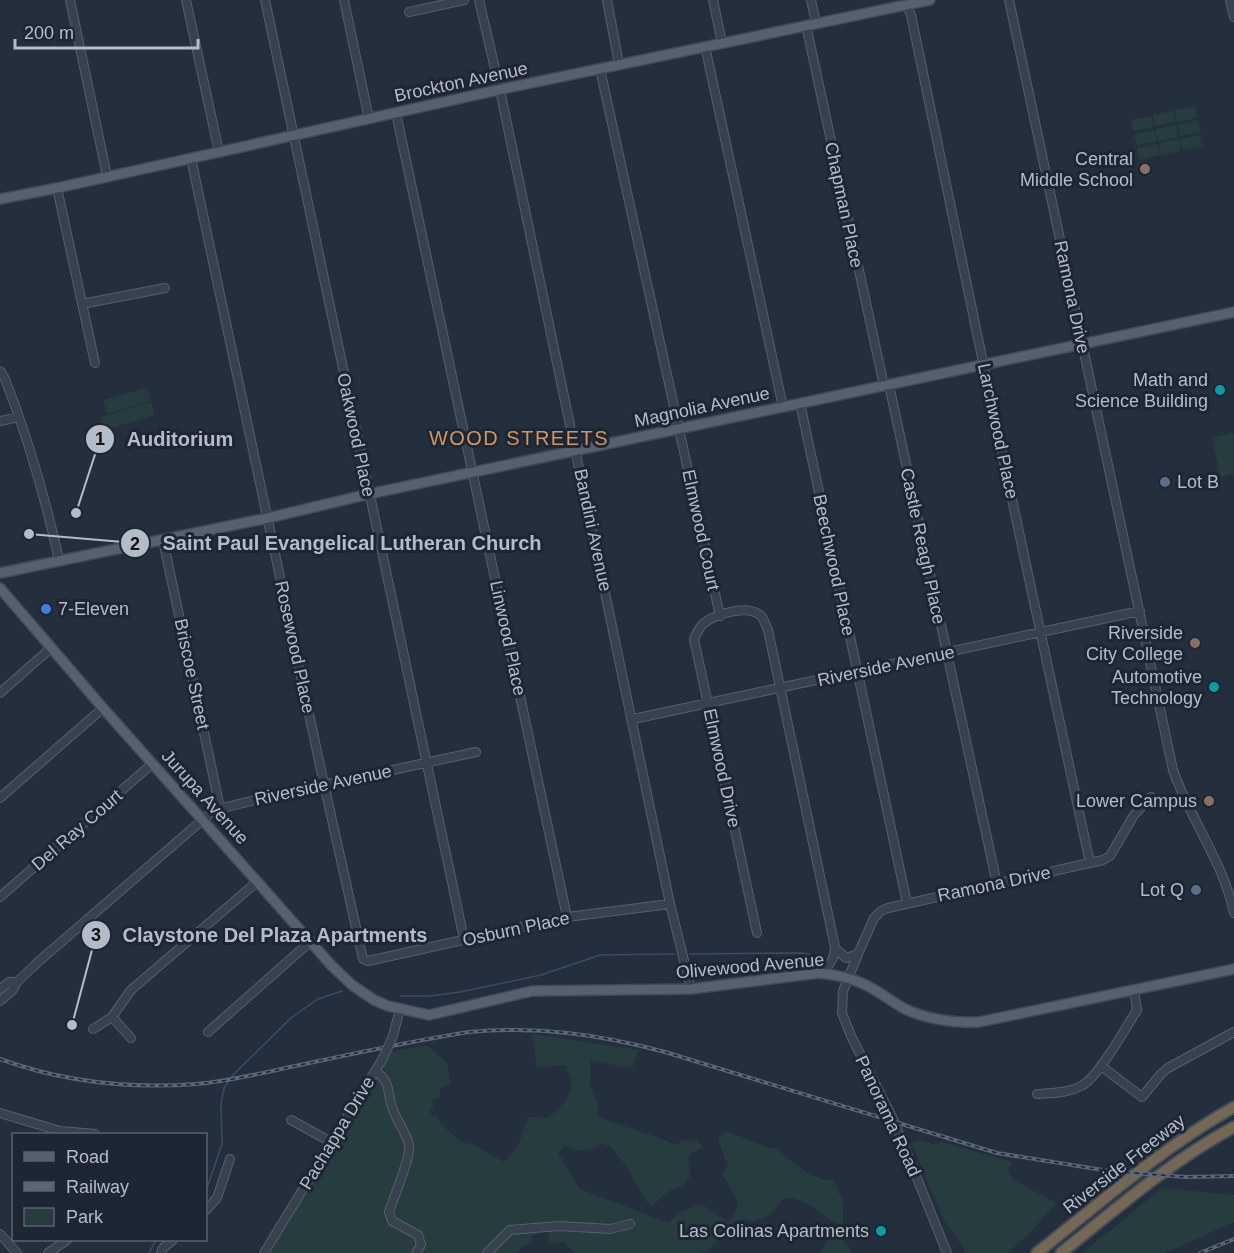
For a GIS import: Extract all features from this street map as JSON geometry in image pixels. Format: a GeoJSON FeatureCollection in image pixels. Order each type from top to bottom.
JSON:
{"type":"FeatureCollection","features":[{"type":"Feature","properties":{"kind":"highway","name":"Riverside Freeway"},"geometry":{"type":"LineString","coordinates":[[1037,1253],[1148,1165],[1202,1125],[1234,1107]]}},
{"type":"Feature","properties":{"kind":"highway","name":"Riverside Freeway"},"geometry":{"type":"LineString","coordinates":[[1061,1253],[1148,1183],[1210,1140],[1234,1127]]}},
{"type":"Feature","properties":{"kind":"main road","name":"Brockton Avenue"},"geometry":{"type":"LineString","coordinates":[[0,199],[905,2],[930,0]]}},
{"type":"Feature","properties":{"kind":"main road","name":"Magnolia Avenue"},"geometry":{"type":"LineString","coordinates":[[0,573],[1234,312]]}},
{"type":"Feature","properties":{"kind":"main road","name":"Jurupa Avenue"},"geometry":{"type":"LineString","coordinates":[[0,588],[103,708],[352,985],[374,1000],[400,1009]]}},
{"type":"Feature","properties":{"kind":"main road","name":"Olivewood Avenue"},"geometry":{"type":"LineString","coordinates":[[400,1009],[429,1015],[532,992],[691,989],[819,973],[848,978],[871,987],[906,1009],[924,1016],[954,1022],[985,1021],[1234,969]]}},
{"type":"Feature","properties":{"kind":"street"},"geometry":{"type":"LineString","coordinates":[[70,0],[107,176]]}},
{"type":"Feature","properties":{"kind":"street"},"geometry":{"type":"LineString","coordinates":[[186,0],[219,152]]}},
{"type":"Feature","properties":{"kind":"street","name":"Oakwood Place"},"geometry":{"type":"LineString","coordinates":[[265,0],[465,939]]}},
{"type":"Feature","properties":{"kind":"street"},"geometry":{"type":"LineString","coordinates":[[344,0],[369,119]]}},
{"type":"Feature","properties":{"kind":"street"},"geometry":{"type":"LineString","coordinates":[[409,12],[464,0]]}},
{"type":"Feature","properties":{"kind":"street","name":"Bandini Avenue"},"geometry":{"type":"LineString","coordinates":[[479,0],[633,719],[670,904],[691,989]]}},
{"type":"Feature","properties":{"kind":"street"},"geometry":{"type":"LineString","coordinates":[[607,0],[620,64]]}},
{"type":"Feature","properties":{"kind":"street"},"geometry":{"type":"LineString","coordinates":[[713,0],[722,43]]}},
{"type":"Feature","properties":{"kind":"street","name":"Chapman Place"},"geometry":{"type":"LineString","coordinates":[[812,0],[811,24],[886,385]]}},
{"type":"Feature","properties":{"kind":"street","name":"Ramona Drive"},"geometry":{"type":"LineString","coordinates":[[1009,0],[1173,770],[1187,805],[1218,862],[1234,913]]}},
{"type":"Feature","properties":{"kind":"street"},"geometry":{"type":"LineString","coordinates":[[1230,0],[1234,17]]}},
{"type":"Feature","properties":{"kind":"street","name":"Larchwood Place"},"geometry":{"type":"LineString","coordinates":[[905,2],[911,15],[994,420],[1090,863]]}},
{"type":"Feature","properties":{"kind":"street"},"geometry":{"type":"LineString","coordinates":[[705,46],[783,407]]}},
{"type":"Feature","properties":{"kind":"street","name":"Elmwood Court"},"geometry":{"type":"LineString","coordinates":[[600,69],[720,616],[743,609],[754,612],[762,617],[768,630],[835,947]]}},
{"type":"Feature","properties":{"kind":"street","name":"Linwood Place"},"geometry":{"type":"LineString","coordinates":[[396,113],[567,917]]}},
{"type":"Feature","properties":{"kind":"street","name":"Rosewood Place"},"geometry":{"type":"LineString","coordinates":[[191,158],[324,786],[363,959]]}},
{"type":"Feature","properties":{"kind":"street"},"geometry":{"type":"LineString","coordinates":[[57,188],[95,363]]}},
{"type":"Feature","properties":{"kind":"street"},"geometry":{"type":"LineString","coordinates":[[82,304],[165,288]]}},
{"type":"Feature","properties":{"kind":"street"},"geometry":{"type":"LineString","coordinates":[[0,371],[8,386],[44,492],[59,561]]}},
{"type":"Feature","properties":{"kind":"street","name":"Castle Reagh Place"},"geometry":{"type":"LineString","coordinates":[[886,385],[997,884]]}},
{"type":"Feature","properties":{"kind":"street","name":"Beechwood Place"},"geometry":{"type":"LineString","coordinates":[[800,403],[907,903]]}},
{"type":"Feature","properties":{"kind":"street"},"geometry":{"type":"LineString","coordinates":[[0,422],[19,417]]}},
{"type":"Feature","properties":{"kind":"street","name":"Briscoe Street"},"geometry":{"type":"LineString","coordinates":[[163,540],[220,808]]}},
{"type":"Feature","properties":{"kind":"street","name":"Riverside Avenue"},"geometry":{"type":"LineString","coordinates":[[633,719],[708,705],[1140,611]]}},
{"type":"Feature","properties":{"kind":"street","name":"Elmwood Drive"},"geometry":{"type":"LineString","coordinates":[[720,616],[702,625],[694,639],[757,933]]}},
{"type":"Feature","properties":{"kind":"street"},"geometry":{"type":"LineString","coordinates":[[0,693],[51,648]]}},
{"type":"Feature","properties":{"kind":"street"},"geometry":{"type":"LineString","coordinates":[[0,798],[103,708]]}},
{"type":"Feature","properties":{"kind":"street","name":"Riverside Avenue"},"geometry":{"type":"LineString","coordinates":[[0,1001],[12,991],[17,982],[203,819],[220,808],[476,752]]}},
{"type":"Feature","properties":{"kind":"street","name":"Del Ray Court"},"geometry":{"type":"LineString","coordinates":[[0,897],[153,763]]}},
{"type":"Feature","properties":{"kind":"street","name":"Ramona Drive"},"geometry":{"type":"LineString","coordinates":[[848,978],[877,915],[888,908],[1103,860],[1110,855],[1134,815],[1151,797]]}},
{"type":"Feature","properties":{"kind":"street"},"geometry":{"type":"LineString","coordinates":[[93,1029],[112,1017],[130,990],[258,881]]}},
{"type":"Feature","properties":{"kind":"street","name":"Osburn Place"},"geometry":{"type":"LineString","coordinates":[[363,959],[368,961],[567,917],[670,904]]}},
{"type":"Feature","properties":{"kind":"street"},"geometry":{"type":"LineString","coordinates":[[208,1032],[311,941]]}},
{"type":"Feature","properties":{"kind":"street"},"geometry":{"type":"LineString","coordinates":[[835,947],[846,958],[858,954]]}},
{"type":"Feature","properties":{"kind":"street"},"geometry":{"type":"LineString","coordinates":[[819,973],[831,964],[835,947]]}},
{"type":"Feature","properties":{"kind":"street","name":"Panorama Road"},"geometry":{"type":"LineString","coordinates":[[848,978],[841,1002],[842,1013],[851,1036],[894,1121],[947,1253]]}},
{"type":"Feature","properties":{"kind":"street","name":"Riverside Avenue"},"geometry":{"type":"LineString","coordinates":[[0,989],[9,982],[17,982]]}},
{"type":"Feature","properties":{"kind":"street"},"geometry":{"type":"LineString","coordinates":[[1037,1094],[1067,1091],[1084,1084],[1101,1065],[1137,1010],[1134,990]]}},
{"type":"Feature","properties":{"kind":"street","name":"Pachappa Drive"},"geometry":{"type":"LineString","coordinates":[[264,1253],[376,1071],[393,1036],[400,1009]]}},
{"type":"Feature","properties":{"kind":"street"},"geometry":{"type":"LineString","coordinates":[[112,1017],[131,1038]]}},
{"type":"Feature","properties":{"kind":"street"},"geometry":{"type":"LineString","coordinates":[[1101,1065],[1142,1096],[1168,1068],[1234,1032]]}},
{"type":"Feature","properties":{"kind":"street"},"geometry":{"type":"LineString","coordinates":[[376,1071],[386,1080],[393,1112],[405,1133],[410,1148],[409,1158],[389,1212],[392,1221],[418,1235],[421,1245],[416,1253]]}},
{"type":"Feature","properties":{"kind":"street"},"geometry":{"type":"LineString","coordinates":[[0,1113],[60,1133]]}},
{"type":"Feature","properties":{"kind":"street"},"geometry":{"type":"LineString","coordinates":[[291,1120],[331,1142]]}},
{"type":"Feature","properties":{"kind":"street"},"geometry":{"type":"LineString","coordinates":[[207,1209],[217,1198],[230,1159]]}},
{"type":"Feature","properties":{"kind":"street"},"geometry":{"type":"LineString","coordinates":[[487,1253],[510,1230],[559,1226],[610,1229],[630,1224]]}},
{"type":"Feature","properties":{"kind":"street"},"geometry":{"type":"LineString","coordinates":[[0,1234],[17,1253]]}},
{"type":"Feature","properties":{"kind":"street"},"geometry":{"type":"LineString","coordinates":[[48,1253],[64,1241]]}},
{"type":"Feature","properties":{"kind":"street"},"geometry":{"type":"LineString","coordinates":[[161,1253],[171,1241]]}},
{"type":"Feature","properties":{"kind":"green space"},"geometry":{"type":"Polygon","coordinates":[[[1195,106],[1197,118],[1177,122],[1175,110],[1195,106]]]}},
{"type":"Feature","properties":{"kind":"green space"},"geometry":{"type":"Polygon","coordinates":[[[1173,111],[1176,122],[1155,126],[1153,115],[1173,111]]]}},
{"type":"Feature","properties":{"kind":"green space"},"geometry":{"type":"Polygon","coordinates":[[[1151,116],[1154,127],[1133,131],[1131,120],[1151,116]]]}},
{"type":"Feature","properties":{"kind":"green space"},"geometry":{"type":"Polygon","coordinates":[[[1198,120],[1201,132],[1180,136],[1178,125],[1198,120]]]}},
{"type":"Feature","properties":{"kind":"green space"},"geometry":{"type":"Polygon","coordinates":[[[1176,125],[1178,137],[1158,141],[1155,129],[1176,125]]]}},
{"type":"Feature","properties":{"kind":"green space"},"geometry":{"type":"Polygon","coordinates":[[[1154,130],[1157,141],[1137,145],[1134,134],[1154,130]]]}},
{"type":"Feature","properties":{"kind":"green space"},"geometry":{"type":"Polygon","coordinates":[[[1201,135],[1203,146],[1183,150],[1180,139],[1201,135]]]}},
{"type":"Feature","properties":{"kind":"green space"},"geometry":{"type":"Polygon","coordinates":[[[1179,139],[1181,151],[1161,155],[1159,143],[1179,139]]]}},
{"type":"Feature","properties":{"kind":"green space"},"geometry":{"type":"Polygon","coordinates":[[[1157,144],[1160,155],[1140,160],[1137,148],[1157,144]]]}},
{"type":"Feature","properties":{"kind":"green space"},"geometry":{"type":"Polygon","coordinates":[[[147,388],[151,401],[107,414],[103,400],[147,388]]]}},
{"type":"Feature","properties":{"kind":"green space"},"geometry":{"type":"Polygon","coordinates":[[[151,402],[155,415],[105,430],[101,417],[151,402]]]}},
{"type":"Feature","properties":{"kind":"green space"},"geometry":{"type":"Polygon","coordinates":[[[1233,433],[1234,474],[1220,477],[1212,438],[1233,433]]]}},
{"type":"Feature","properties":{"kind":"green space"},"geometry":{"type":"Polygon","coordinates":[[[532,1034],[639,1050],[632,1068],[590,1061],[590,1086],[598,1106],[598,1117],[679,1145],[681,1140],[697,1139],[703,1147],[689,1155],[690,1177],[682,1186],[667,1192],[651,1207],[610,1146],[601,1144],[583,1151],[564,1146],[558,1153],[580,1189],[668,1223],[681,1212],[701,1204],[727,1222],[733,1215],[737,1203],[734,1193],[722,1174],[727,1165],[718,1138],[726,1131],[772,1149],[775,1148],[803,1170],[818,1178],[834,1180],[843,1203],[843,1239],[852,1253],[819,1253],[839,1225],[806,1203],[784,1198],[771,1215],[753,1222],[744,1219],[736,1221],[707,1251],[700,1253],[575,1253],[564,1242],[549,1243],[548,1232],[537,1232],[537,1235],[532,1235],[532,1242],[521,1247],[516,1253],[270,1253],[389,1052],[427,1045],[447,1063],[451,1086],[446,1085],[440,1089],[440,1098],[432,1100],[434,1108],[430,1109],[432,1117],[436,1116],[441,1124],[461,1142],[472,1144],[504,1162],[518,1146],[528,1117],[548,1118],[566,1100],[571,1089],[570,1074],[566,1065],[537,1067],[532,1034]]]}},
{"type":"Feature","properties":{"kind":"green space"},"geometry":{"type":"Polygon","coordinates":[[[921,1140],[935,1145],[942,1142],[1012,1162],[1008,1170],[1013,1180],[1056,1203],[1030,1233],[1007,1253],[965,1253],[944,1221],[912,1144],[913,1141],[921,1140]]]}},
{"type":"Feature","properties":{"kind":"green space"},"geometry":{"type":"Polygon","coordinates":[[[1163,1188],[1234,1195],[1234,1222],[1165,1253],[1082,1253],[1163,1188]]]}},
{"type":"Feature","properties":{"kind":"waterway"},"geometry":{"type":"LineString","coordinates":[[690,954],[802,953],[811,955],[823,963]]}},
{"type":"Feature","properties":{"kind":"waterway"},"geometry":{"type":"LineString","coordinates":[[401,996],[430,996],[460,992],[541,975],[600,955],[674,954]]}},
{"type":"Feature","properties":{"kind":"waterway"},"geometry":{"type":"LineString","coordinates":[[207,1188],[222,1144],[221,1104],[224,1088],[233,1075],[292,1017],[318,999],[342,991]]}},
{"type":"Feature","properties":{"kind":"waterway"},"geometry":{"type":"LineString","coordinates":[[149,1253],[155,1241]]}},
{"type":"Feature","properties":{"kind":"railway"},"geometry":{"type":"LineString","coordinates":[[0,1059],[48,1073],[97,1082],[147,1085],[197,1084],[236,1079],[384,1047],[469,1032],[519,1030],[568,1033],[616,1040],[665,1052],[997,1153],[1109,1171],[1185,1177],[1234,1176]]}},
{"type":"Feature","properties":{"kind":"railway"},"geometry":{"type":"LineString","coordinates":[[1200,1253],[1234,1239]]}},
{"type":"Feature","properties":{"kind":"place","name":"Central Middle School"},"geometry":{"type":"Point","coordinates":[1145,169]}},
{"type":"Feature","properties":{"kind":"place","name":"Math and Science Building"},"geometry":{"type":"Point","coordinates":[1220,390]}},
{"type":"Feature","properties":{"kind":"place","name":"Lot B"},"geometry":{"type":"Point","coordinates":[1165,482]}},
{"type":"Feature","properties":{"kind":"place","name":"Auditorium"},"geometry":{"type":"Point","coordinates":[76,513]}},
{"type":"Feature","properties":{"kind":"place","name":"Saint Paul Evangelical Lutheran Church"},"geometry":{"type":"Point","coordinates":[29,534]}},
{"type":"Feature","properties":{"kind":"place","name":"7-Eleven"},"geometry":{"type":"Point","coordinates":[46,609]}},
{"type":"Feature","properties":{"kind":"place","name":"Riverside City College"},"geometry":{"type":"Point","coordinates":[1195,643]}},
{"type":"Feature","properties":{"kind":"place","name":"Automotive Technology"},"geometry":{"type":"Point","coordinates":[1214,687]}},
{"type":"Feature","properties":{"kind":"place","name":"Lower Campus"},"geometry":{"type":"Point","coordinates":[1209,801]}},
{"type":"Feature","properties":{"kind":"place","name":"Lot Q"},"geometry":{"type":"Point","coordinates":[1196,890]}},
{"type":"Feature","properties":{"kind":"place","name":"Claystone Del Plaza Apartments"},"geometry":{"type":"Point","coordinates":[72,1025]}},
{"type":"Feature","properties":{"kind":"place","name":"Las Colinas Apartments"},"geometry":{"type":"Point","coordinates":[881,1231]}},
{"type":"Feature","properties":{"kind":"district","name":"WOOD STREETS"},"geometry":{"type":"Point","coordinates":[519,438]}}]}
